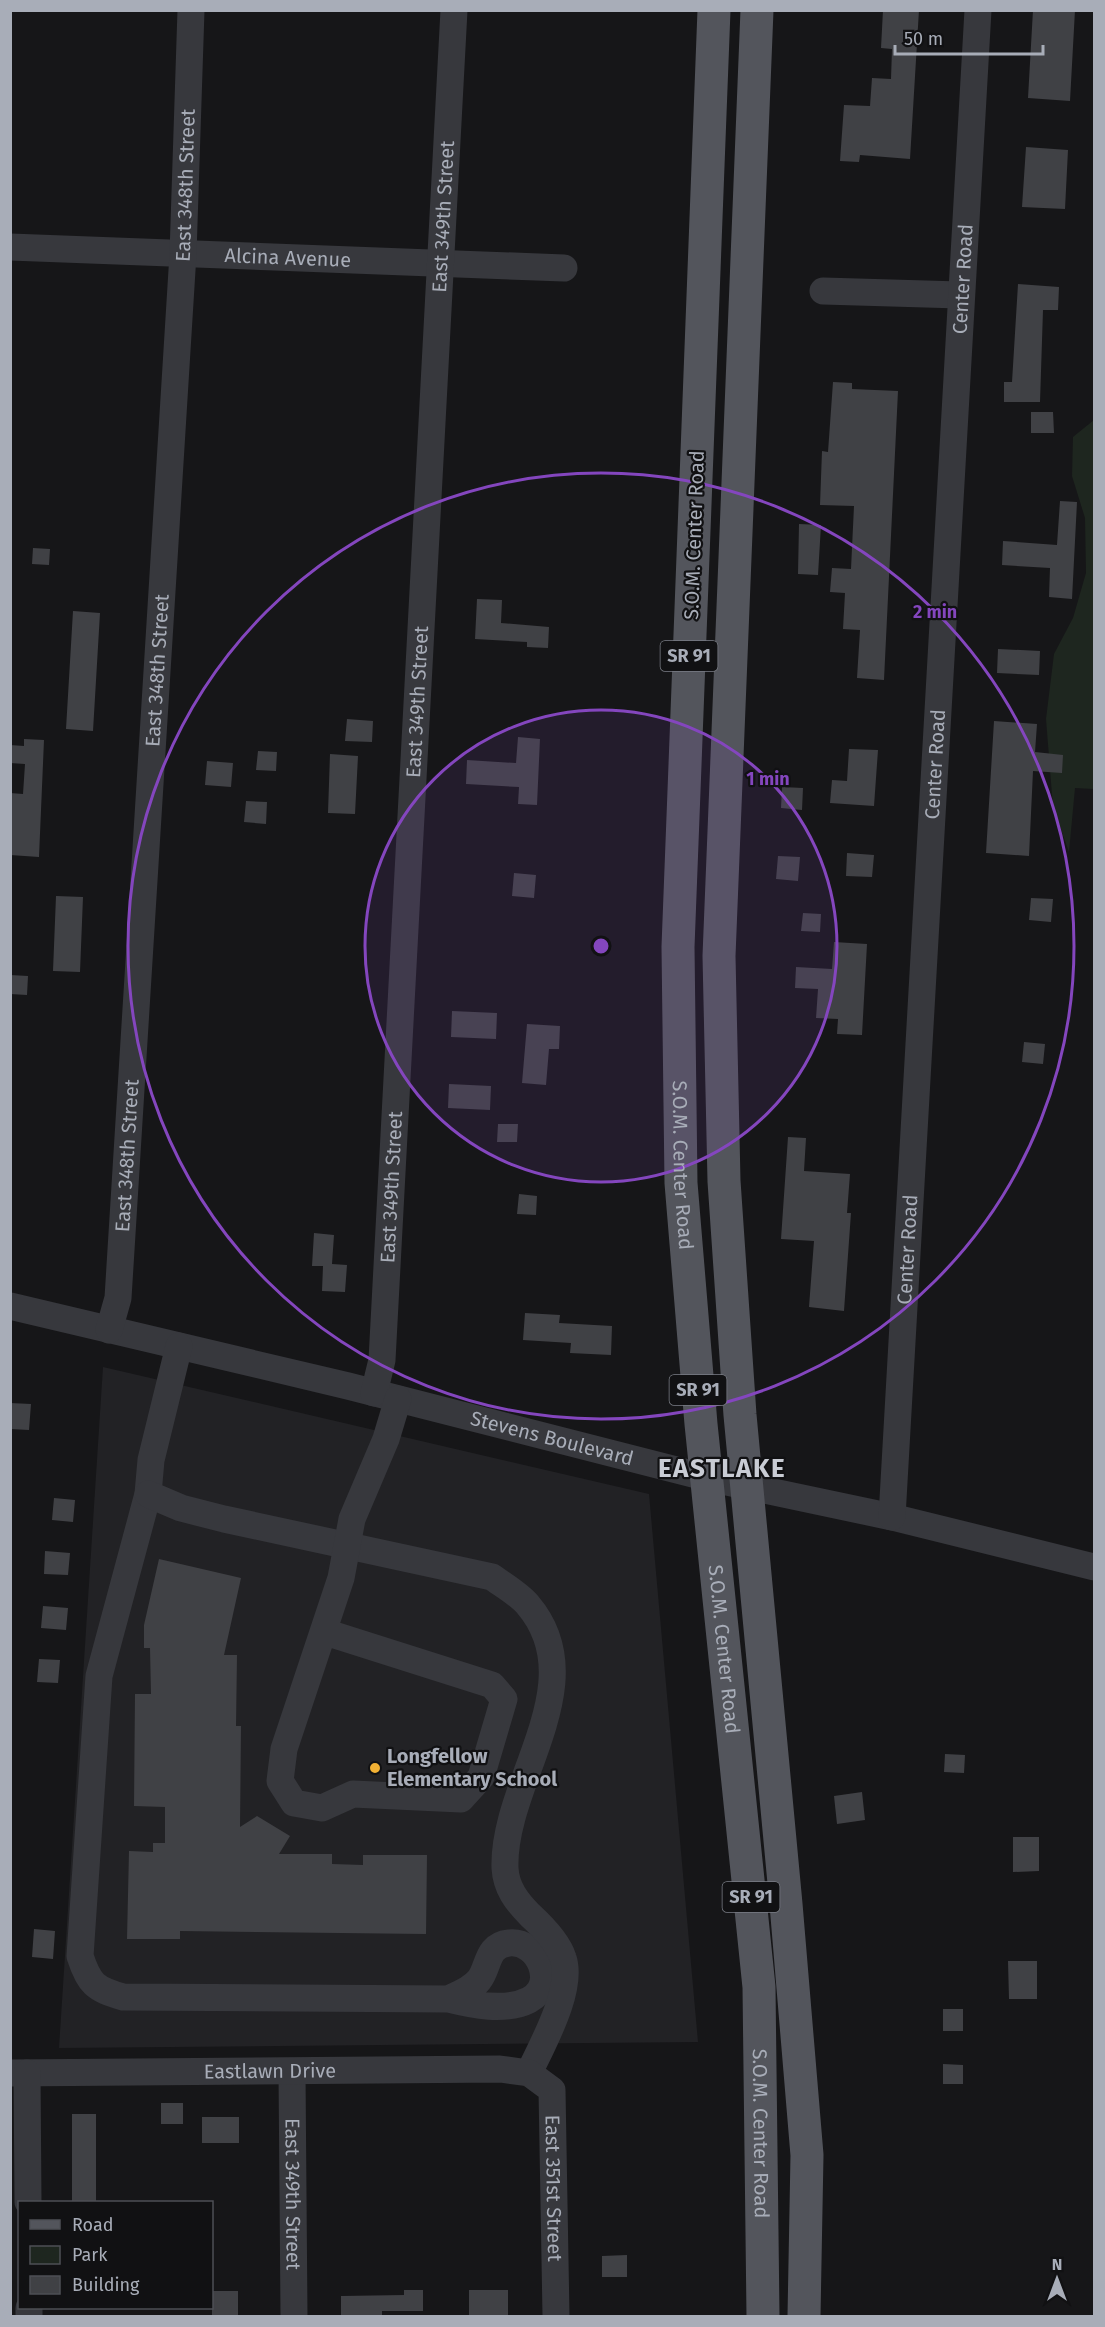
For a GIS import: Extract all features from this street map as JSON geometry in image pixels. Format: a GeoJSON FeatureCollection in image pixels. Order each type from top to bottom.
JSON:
{"type":"FeatureCollection","features":[{"type":"Feature","properties":{"kind":"main road","name":"S.O.M. Center Road"},"geometry":{"type":"LineString","coordinates":[[714,10],[678,946],[681,1183],[701,1424],[759,1987],[763,2316]]}},
{"type":"Feature","properties":{"kind":"main road","name":"S.O.M. Center Road"},"geometry":{"type":"LineString","coordinates":[[757,10],[719,956],[724,1181],[740,1415],[807,2155],[804,2316]]}},
{"type":"Feature","properties":{"kind":"street","name":"East 348th Street"},"geometry":{"type":"LineString","coordinates":[[109,1330],[118,1298],[183,254],[191,10]]}},
{"type":"Feature","properties":{"kind":"street","name":"East 349th Street"},"geometry":{"type":"LineString","coordinates":[[324,1632],[492,1685],[504,1699],[481,1777],[461,1799],[353,1794],[322,1808],[294,1803],[280,1781],[284,1749],[341,1578],[352,1519],[386,1439],[386,1396],[382,1360],[453,10]]}},
{"type":"Feature","properties":{"kind":"street","name":"Center Road"},"geometry":{"type":"LineString","coordinates":[[892,1517],[978,10]]}},
{"type":"Feature","properties":{"kind":"street","name":"Alcina Avenue"},"geometry":{"type":"LineString","coordinates":[[10,247],[564,268]]}},
{"type":"Feature","properties":{"kind":"street"},"geometry":{"type":"LineString","coordinates":[[823,291],[960,295]]}},
{"type":"Feature","properties":{"kind":"street","name":"Stevens Boulevard"},"geometry":{"type":"LineString","coordinates":[[10,1306],[386,1396],[708,1478],[892,1517],[1095,1567]]}},
{"type":"Feature","properties":{"kind":"street"},"geometry":{"type":"LineString","coordinates":[[179,1346],[151,1460],[148,1494],[99,1676],[80,1956],[87,1979],[102,1991],[123,1997],[448,1999]]}},
{"type":"Feature","properties":{"kind":"street"},"geometry":{"type":"LineString","coordinates":[[148,1494],[181,1508],[492,1577],[528,1604],[550,1643],[553,1691],[507,1835],[505,1871],[515,1899],[544,1928],[563,1958],[565,1979],[557,2010],[529,2073]]}},
{"type":"Feature","properties":{"kind":"street","name":"Eastlawn Drive"},"geometry":{"type":"LineString","coordinates":[[19,2073],[500,2069],[529,2073]]}},
{"type":"Feature","properties":{"kind":"street","name":"East 349th Street"},"geometry":{"type":"LineString","coordinates":[[291,2072],[294,2316]]}},
{"type":"Feature","properties":{"kind":"street"},"geometry":{"type":"LineString","coordinates":[[19,2073],[28,2201]]}},
{"type":"Feature","properties":{"kind":"street","name":"East 351st Street"},"geometry":{"type":"LineString","coordinates":[[529,2073],[552,2090],[556,2316]]}},
{"type":"Feature","properties":{"kind":"shaded area","name":"Longfellow Elementary School"},"geometry":{"type":"Polygon","coordinates":[[[103,1367],[649,1494],[698,2042],[59,2048],[103,1367]]]}},
{"type":"Feature","properties":{"kind":"green space"},"geometry":{"type":"Polygon","coordinates":[[[1094,420],[1094,789],[1075,788],[1069,852],[1053,807],[1046,719],[1054,654],[1073,618],[1086,573],[1085,518],[1072,476],[1073,437],[1094,420]]]}},
{"type":"Feature","properties":{"kind":"building"},"geometry":{"type":"Polygon","coordinates":[[[883,10],[919,10],[910,159],[860,155],[859,162],[840,161],[844,105],[870,106],[872,78],[891,79],[892,49],[881,48],[883,10]]]}},
{"type":"Feature","properties":{"kind":"building"},"geometry":{"type":"Polygon","coordinates":[[[1033,10],[1075,10],[1070,101],[1028,98],[1033,10]]]}},
{"type":"Feature","properties":{"kind":"building"},"geometry":{"type":"Polygon","coordinates":[[[1026,147],[1068,150],[1065,209],[1022,207],[1026,147]]]}},
{"type":"Feature","properties":{"kind":"building"},"geometry":{"type":"Polygon","coordinates":[[[1018,284],[1059,287],[1058,310],[1043,310],[1040,402],[1004,402],[1004,382],[1012,382],[1018,284]]]}},
{"type":"Feature","properties":{"kind":"building"},"geometry":{"type":"Polygon","coordinates":[[[833,382],[852,383],[852,389],[898,391],[884,680],[857,678],[860,630],[843,629],[845,593],[830,592],[832,568],[851,569],[854,506],[820,505],[822,451],[828,452],[833,382]]]}},
{"type":"Feature","properties":{"kind":"building"},"geometry":{"type":"Polygon","coordinates":[[[1031,412],[1053,412],[1054,433],[1031,433],[1031,412]]]}},
{"type":"Feature","properties":{"kind":"building"},"geometry":{"type":"Polygon","coordinates":[[[1060,501],[1077,502],[1072,599],[1049,597],[1050,568],[1002,565],[1003,541],[1057,545],[1060,501]]]}},
{"type":"Feature","properties":{"kind":"building"},"geometry":{"type":"Polygon","coordinates":[[[799,524],[821,525],[818,575],[798,574],[799,524]]]}},
{"type":"Feature","properties":{"kind":"building"},"geometry":{"type":"Polygon","coordinates":[[[33,548],[50,549],[49,565],[32,564],[33,548]]]}},
{"type":"Feature","properties":{"kind":"building"},"geometry":{"type":"Polygon","coordinates":[[[477,599],[502,600],[501,623],[549,627],[548,648],[527,647],[527,642],[475,639],[477,599]]]}},
{"type":"Feature","properties":{"kind":"building"},"geometry":{"type":"Polygon","coordinates":[[[73,611],[100,613],[93,731],[66,729],[73,611]]]}},
{"type":"Feature","properties":{"kind":"building"},"geometry":{"type":"Polygon","coordinates":[[[998,649],[1040,651],[1039,675],[997,673],[998,649]]]}},
{"type":"Feature","properties":{"kind":"building"},"geometry":{"type":"Polygon","coordinates":[[[347,719],[373,721],[372,742],[345,741],[347,719]]]}},
{"type":"Feature","properties":{"kind":"building"},"geometry":{"type":"Polygon","coordinates":[[[994,721],[1037,724],[1035,752],[1063,755],[1062,773],[1033,771],[1029,856],[986,853],[994,721]]]}},
{"type":"Feature","properties":{"kind":"building"},"geometry":{"type":"Polygon","coordinates":[[[518,737],[540,739],[537,805],[518,804],[519,787],[466,784],[467,760],[516,763],[518,737]]]}},
{"type":"Feature","properties":{"kind":"building"},"geometry":{"type":"Polygon","coordinates":[[[24,739],[44,740],[39,857],[10,855],[10,793],[23,794],[25,764],[10,763],[10,745],[24,746],[24,739]]]}},
{"type":"Feature","properties":{"kind":"building"},"geometry":{"type":"Polygon","coordinates":[[[849,749],[878,750],[874,806],[830,803],[832,780],[847,781],[849,749]]]}},
{"type":"Feature","properties":{"kind":"building"},"geometry":{"type":"Polygon","coordinates":[[[258,751],[277,752],[276,771],[256,770],[258,751]]]}},
{"type":"Feature","properties":{"kind":"building"},"geometry":{"type":"Polygon","coordinates":[[[330,754],[358,756],[355,814],[328,813],[330,754]]]}},
{"type":"Feature","properties":{"kind":"building"},"geometry":{"type":"Polygon","coordinates":[[[207,761],[233,763],[231,787],[205,785],[207,761]]]}},
{"type":"Feature","properties":{"kind":"building"},"geometry":{"type":"Polygon","coordinates":[[[782,787],[803,788],[802,810],[781,808],[782,787]]]}},
{"type":"Feature","properties":{"kind":"building"},"geometry":{"type":"Polygon","coordinates":[[[246,801],[267,802],[266,824],[244,822],[246,801]]]}},
{"type":"Feature","properties":{"kind":"building"},"geometry":{"type":"Polygon","coordinates":[[[847,853],[874,855],[872,877],[846,876],[847,853]]]}},
{"type":"Feature","properties":{"kind":"building"},"geometry":{"type":"Polygon","coordinates":[[[778,856],[800,857],[798,881],[776,879],[778,856]]]}},
{"type":"Feature","properties":{"kind":"building"},"geometry":{"type":"Polygon","coordinates":[[[514,873],[536,875],[534,898],[512,896],[514,873]]]}},
{"type":"Feature","properties":{"kind":"building"},"geometry":{"type":"Polygon","coordinates":[[[56,896],[83,897],[80,972],[53,971],[56,896]]]}},
{"type":"Feature","properties":{"kind":"building"},"geometry":{"type":"Polygon","coordinates":[[[1031,898],[1053,899],[1051,922],[1029,920],[1031,898]]]}},
{"type":"Feature","properties":{"kind":"building"},"geometry":{"type":"Polygon","coordinates":[[[803,913],[821,914],[820,932],[801,931],[803,913]]]}},
{"type":"Feature","properties":{"kind":"building"},"geometry":{"type":"Polygon","coordinates":[[[834,942],[867,944],[862,1035],[837,1034],[838,1019],[816,1018],[818,989],[795,988],[796,967],[832,969],[834,942]]]}},
{"type":"Feature","properties":{"kind":"building"},"geometry":{"type":"Polygon","coordinates":[[[10,975],[28,976],[27,995],[10,994],[10,975]]]}},
{"type":"Feature","properties":{"kind":"building"},"geometry":{"type":"Polygon","coordinates":[[[452,1011],[497,1013],[496,1039],[451,1037],[452,1011]]]}},
{"type":"Feature","properties":{"kind":"building"},"geometry":{"type":"Polygon","coordinates":[[[527,1024],[560,1026],[559,1049],[549,1049],[546,1085],[522,1083],[527,1024]]]}},
{"type":"Feature","properties":{"kind":"building"},"geometry":{"type":"Polygon","coordinates":[[[1024,1042],[1045,1044],[1043,1064],[1022,1062],[1024,1042]]]}},
{"type":"Feature","properties":{"kind":"building"},"geometry":{"type":"Polygon","coordinates":[[[449,1084],[491,1086],[490,1110],[448,1108],[449,1084]]]}},
{"type":"Feature","properties":{"kind":"building"},"geometry":{"type":"Polygon","coordinates":[[[498,1124],[518,1124],[517,1142],[497,1142],[498,1124]]]}},
{"type":"Feature","properties":{"kind":"building"},"geometry":{"type":"Polygon","coordinates":[[[788,1137],[806,1138],[804,1171],[850,1174],[847,1213],[851,1213],[844,1311],[809,1307],[814,1241],[781,1239],[788,1137]]]}},
{"type":"Feature","properties":{"kind":"building"},"geometry":{"type":"Polygon","coordinates":[[[519,1194],[537,1196],[536,1215],[517,1214],[519,1194]]]}},
{"type":"Feature","properties":{"kind":"building"},"geometry":{"type":"Polygon","coordinates":[[[314,1233],[334,1235],[332,1264],[347,1265],[345,1292],[322,1291],[323,1266],[312,1266],[314,1233]]]}},
{"type":"Feature","properties":{"kind":"building"},"geometry":{"type":"Polygon","coordinates":[[[525,1313],[560,1315],[559,1323],[612,1326],[611,1355],[570,1353],[571,1343],[523,1340],[525,1313]]]}},
{"type":"Feature","properties":{"kind":"building"},"geometry":{"type":"Polygon","coordinates":[[[10,1403],[31,1404],[29,1430],[10,1429],[10,1403]]]}},
{"type":"Feature","properties":{"kind":"building"},"geometry":{"type":"Polygon","coordinates":[[[54,1498],[75,1500],[73,1522],[52,1520],[54,1498]]]}},
{"type":"Feature","properties":{"kind":"building"},"geometry":{"type":"Polygon","coordinates":[[[45,1551],[70,1553],[68,1575],[44,1574],[45,1551]]]}},
{"type":"Feature","properties":{"kind":"building"},"geometry":{"type":"Polygon","coordinates":[[[159,1559],[241,1578],[224,1655],[237,1655],[236,1726],[241,1726],[240,1827],[257,1816],[290,1836],[279,1854],[332,1854],[332,1864],[363,1865],[363,1855],[427,1855],[426,1934],[180,1931],[180,1939],[127,1939],[129,1851],[153,1852],[153,1843],[165,1843],[165,1807],[134,1806],[135,1694],[151,1694],[150,1648],[144,1648],[144,1625],[159,1559]]]}},
{"type":"Feature","properties":{"kind":"building"},"geometry":{"type":"Polygon","coordinates":[[[43,1606],[68,1608],[66,1630],[41,1628],[43,1606]]]}},
{"type":"Feature","properties":{"kind":"building"},"geometry":{"type":"Polygon","coordinates":[[[39,1659],[60,1660],[58,1683],[37,1682],[39,1659]]]}},
{"type":"Feature","properties":{"kind":"building"},"geometry":{"type":"Polygon","coordinates":[[[945,1754],[965,1755],[964,1773],[944,1772],[945,1754]]]}},
{"type":"Feature","properties":{"kind":"building"},"geometry":{"type":"Polygon","coordinates":[[[862,1792],[865,1820],[837,1824],[834,1796],[862,1792]]]}},
{"type":"Feature","properties":{"kind":"building"},"geometry":{"type":"Polygon","coordinates":[[[1013,1837],[1039,1837],[1039,1871],[1013,1872],[1013,1837]]]}},
{"type":"Feature","properties":{"kind":"building"},"geometry":{"type":"Polygon","coordinates":[[[34,1929],[55,1931],[53,1959],[32,1957],[34,1929]]]}},
{"type":"Feature","properties":{"kind":"building"},"geometry":{"type":"Polygon","coordinates":[[[1008,1961],[1037,1961],[1037,1999],[1009,1999],[1008,1961]]]}},
{"type":"Feature","properties":{"kind":"building"},"geometry":{"type":"Polygon","coordinates":[[[943,2009],[963,2009],[963,2031],[943,2031],[943,2009]]]}},
{"type":"Feature","properties":{"kind":"building"},"geometry":{"type":"Polygon","coordinates":[[[943,2064],[963,2065],[963,2084],[943,2084],[943,2064]]]}},
{"type":"Feature","properties":{"kind":"building"},"geometry":{"type":"Polygon","coordinates":[[[161,2103],[183,2103],[183,2124],[161,2124],[161,2103]]]}},
{"type":"Feature","properties":{"kind":"building"},"geometry":{"type":"Polygon","coordinates":[[[72,2114],[96,2114],[96,2201],[72,2201],[72,2114]]]}},
{"type":"Feature","properties":{"kind":"building"},"geometry":{"type":"Polygon","coordinates":[[[202,2117],[239,2117],[239,2143],[202,2143],[202,2117]]]}},
{"type":"Feature","properties":{"kind":"building"},"geometry":{"type":"Polygon","coordinates":[[[627,2255],[627,2277],[602,2277],[602,2256],[627,2255]]]}},
{"type":"Feature","properties":{"kind":"building"},"geometry":{"type":"Polygon","coordinates":[[[404,2290],[423,2290],[423,2311],[382,2311],[382,2316],[341,2316],[341,2296],[404,2295],[404,2290]]]}},
{"type":"Feature","properties":{"kind":"building"},"geometry":{"type":"Polygon","coordinates":[[[469,2290],[508,2290],[508,2316],[469,2316],[469,2290]]]}},
{"type":"Feature","properties":{"kind":"building"},"geometry":{"type":"Polygon","coordinates":[[[213,2291],[238,2291],[238,2316],[212,2316],[213,2291]]]}},
{"type":"Feature","properties":{"kind":"place","name":"Longfellow Elementary School"},"geometry":{"type":"Point","coordinates":[375,1768]}},
{"type":"Feature","properties":{"kind":"district","name":"EASTLAKE"},"geometry":{"type":"Point","coordinates":[722,1468]}}]}
